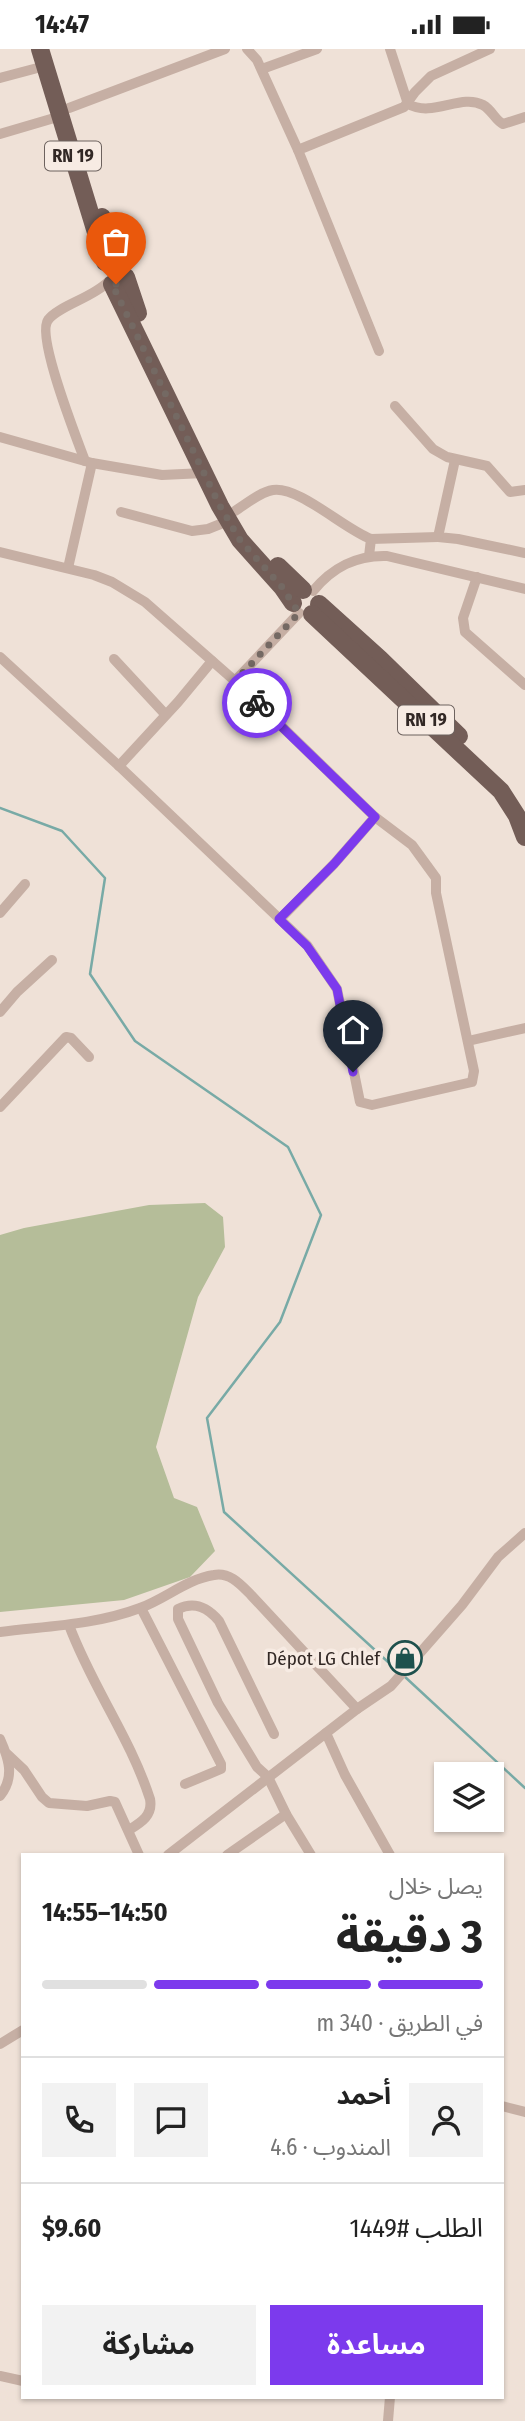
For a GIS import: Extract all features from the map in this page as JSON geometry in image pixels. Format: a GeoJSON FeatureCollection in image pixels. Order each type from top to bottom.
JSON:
{"type":"FeatureCollection","features":[{"type":"Feature","properties":{"kind":"main road","name":"RN 19"},"geometry":{"type":"LineString","coordinates":[[46,55],[112,261],[101,272],[115,281],[137,311],[232,516]]}},
{"type":"Feature","properties":{"kind":"main road","name":"RN 19"},"geometry":{"type":"LineString","coordinates":[[115,281],[204,473],[232,516],[307,603],[501,792],[514,810],[525,837]]}},
{"type":"Feature","properties":{"kind":"main road","name":"RN 19"},"geometry":{"type":"LineString","coordinates":[[307,603],[380,659],[510,785],[525,807]]}},
{"type":"Feature","properties":{"kind":"street"},"geometry":{"type":"LineString","coordinates":[[0,134],[65,112],[225,49]]}},
{"type":"Feature","properties":{"kind":"street"},"geometry":{"type":"LineString","coordinates":[[247,49],[262,69],[298,150],[379,351]]}},
{"type":"Feature","properties":{"kind":"street"},"geometry":{"type":"LineString","coordinates":[[262,69],[317,49]]}},
{"type":"Feature","properties":{"kind":"street"},"geometry":{"type":"LineString","coordinates":[[390,49],[408,104]]}},
{"type":"Feature","properties":{"kind":"street"},"geometry":{"type":"LineString","coordinates":[[298,150],[408,104],[430,76],[490,49]]}},
{"type":"Feature","properties":{"kind":"street"},"geometry":{"type":"LineString","coordinates":[[0,78],[46,55]]}},
{"type":"Feature","properties":{"kind":"street"},"geometry":{"type":"LineString","coordinates":[[408,104],[426,109],[473,102],[483,105],[503,124],[525,117]]}},
{"type":"Feature","properties":{"kind":"street"},"geometry":{"type":"LineString","coordinates":[[68,568],[88,462],[47,349],[45,327],[48,319],[115,281]]}},
{"type":"Feature","properties":{"kind":"street"},"geometry":{"type":"LineString","coordinates":[[395,406],[426,442],[447,457],[487,466],[510,492],[525,490]]}},
{"type":"Feature","properties":{"kind":"street"},"geometry":{"type":"LineString","coordinates":[[0,437],[88,462],[162,475],[204,473]]}},
{"type":"Feature","properties":{"kind":"street"},"geometry":{"type":"LineString","coordinates":[[438,537],[455,460]]}},
{"type":"Feature","properties":{"kind":"street"},"geometry":{"type":"LineString","coordinates":[[121,512],[192,531],[208,529],[269,491],[286,490],[350,530],[371,539],[438,537],[525,553]]}},
{"type":"Feature","properties":{"kind":"street"},"geometry":{"type":"LineString","coordinates":[[369,556],[371,539]]}},
{"type":"Feature","properties":{"kind":"street"},"geometry":{"type":"LineString","coordinates":[[0,552],[68,568],[112,582],[145,602],[235,681],[375,817],[412,845],[436,878],[436,893],[474,1071],[472,1082],[372,1105],[360,1102],[337,989],[307,946],[119,766],[0,657]]}},
{"type":"Feature","properties":{"kind":"street"},"geometry":{"type":"LineString","coordinates":[[235,681],[335,569],[350,560],[387,556],[525,589]]}},
{"type":"Feature","properties":{"kind":"street"},"geometry":{"type":"LineString","coordinates":[[477,577],[463,618],[465,632],[525,685]]}},
{"type":"Feature","properties":{"kind":"street"},"geometry":{"type":"LineString","coordinates":[[114,659],[166,715]]}},
{"type":"Feature","properties":{"kind":"street"},"geometry":{"type":"LineString","coordinates":[[119,766],[212,661]]}},
{"type":"Feature","properties":{"kind":"street"},"geometry":{"type":"LineString","coordinates":[[279,919],[334,864],[375,817]]}},
{"type":"Feature","properties":{"kind":"street"},"geometry":{"type":"LineString","coordinates":[[0,913],[24,884]]}},
{"type":"Feature","properties":{"kind":"street"},"geometry":{"type":"LineString","coordinates":[[0,1012],[17,992],[52,960]]}},
{"type":"Feature","properties":{"kind":"street"},"geometry":{"type":"LineString","coordinates":[[467,1041],[525,1028]]}},
{"type":"Feature","properties":{"kind":"street"},"geometry":{"type":"LineString","coordinates":[[0,1107],[66,1037],[71,1038],[89,1057]]}},
{"type":"Feature","properties":{"kind":"street"},"geometry":{"type":"LineString","coordinates":[[171,1853],[357,1709],[391,1686],[462,1605],[498,1557],[525,1533]]}},
{"type":"Feature","properties":{"kind":"street"},"geometry":{"type":"LineString","coordinates":[[0,1632],[69,1625],[141,1608],[178,1588],[214,1575],[224,1575],[237,1581],[251,1595],[357,1709]]}},
{"type":"Feature","properties":{"kind":"street"},"geometry":{"type":"LineString","coordinates":[[274,1734],[219,1621],[199,1606],[183,1606],[178,1609],[178,1619],[218,1703],[257,1767],[268,1777],[307,1853]]}},
{"type":"Feature","properties":{"kind":"street"},"geometry":{"type":"LineString","coordinates":[[141,1608],[221,1764],[221,1769],[184,1784]]}},
{"type":"Feature","properties":{"kind":"street"},"geometry":{"type":"LineString","coordinates":[[69,1625],[79,1653],[129,1747],[150,1799],[152,1808],[149,1814],[129,1830]]}},
{"type":"Feature","properties":{"kind":"street"},"geometry":{"type":"LineString","coordinates":[[326,1734],[345,1775],[389,1853]]}},
{"type":"Feature","properties":{"kind":"street"},"geometry":{"type":"LineString","coordinates":[[0,1739],[7,1754],[10,1774],[0,1796]]}},
{"type":"Feature","properties":{"kind":"street"},"geometry":{"type":"LineString","coordinates":[[7,1754],[24,1770],[45,1801],[71,1806],[112,1801],[118,1805],[138,1853]]}},
{"type":"Feature","properties":{"kind":"street"},"geometry":{"type":"LineString","coordinates":[[230,1853],[286,1814]]}},
{"type":"Feature","properties":{"kind":"street"},"geometry":{"type":"LineString","coordinates":[[0,2043],[21,2030]]}},
{"type":"Feature","properties":{"kind":"street"},"geometry":{"type":"LineString","coordinates":[[504,2107],[525,2112]]}},
{"type":"Feature","properties":{"kind":"street"},"geometry":{"type":"LineString","coordinates":[[1,2376],[21,2381]]}},
{"type":"Feature","properties":{"kind":"street"},"geometry":{"type":"LineString","coordinates":[[388,2421],[390,2399]]}},
{"type":"Feature","properties":{"kind":"green space"},"geometry":{"type":"Polygon","coordinates":[[[205,1203],[223,1217],[225,1247],[198,1297],[156,1447],[174,1498],[197,1507],[215,1551],[190,1577],[124,1600],[0,1612],[0,1235],[24,1228],[149,1205],[205,1203]]]}},
{"type":"Feature","properties":{"kind":"waterway"},"geometry":{"type":"LineString","coordinates":[[0,808],[62,831],[105,878],[90,974],[135,1041],[288,1147],[321,1215],[280,1322],[207,1418],[224,1512],[399,1672]]}},
{"type":"Feature","properties":{"kind":"waterway"},"geometry":{"type":"LineString","coordinates":[[404,1676],[525,1788]]}},
{"type":"Feature","properties":{"kind":"way so far"},"geometry":{"type":"LineString","coordinates":[[116,284],[112,284],[220,506],[240,540],[282,587],[299,613],[235,681],[257,703]]}},
{"type":"Feature","properties":{"kind":"place","name":"Dépot LG Chlef"},"geometry":{"type":"Point","coordinates":[405,1658]}},
{"type":"Feature","properties":{"kind":"route"},"geometry":{"type":"LineString","coordinates":[[257,703],[375,817],[334,864],[279,919],[307,946],[337,989],[353,1072]]}}]}
